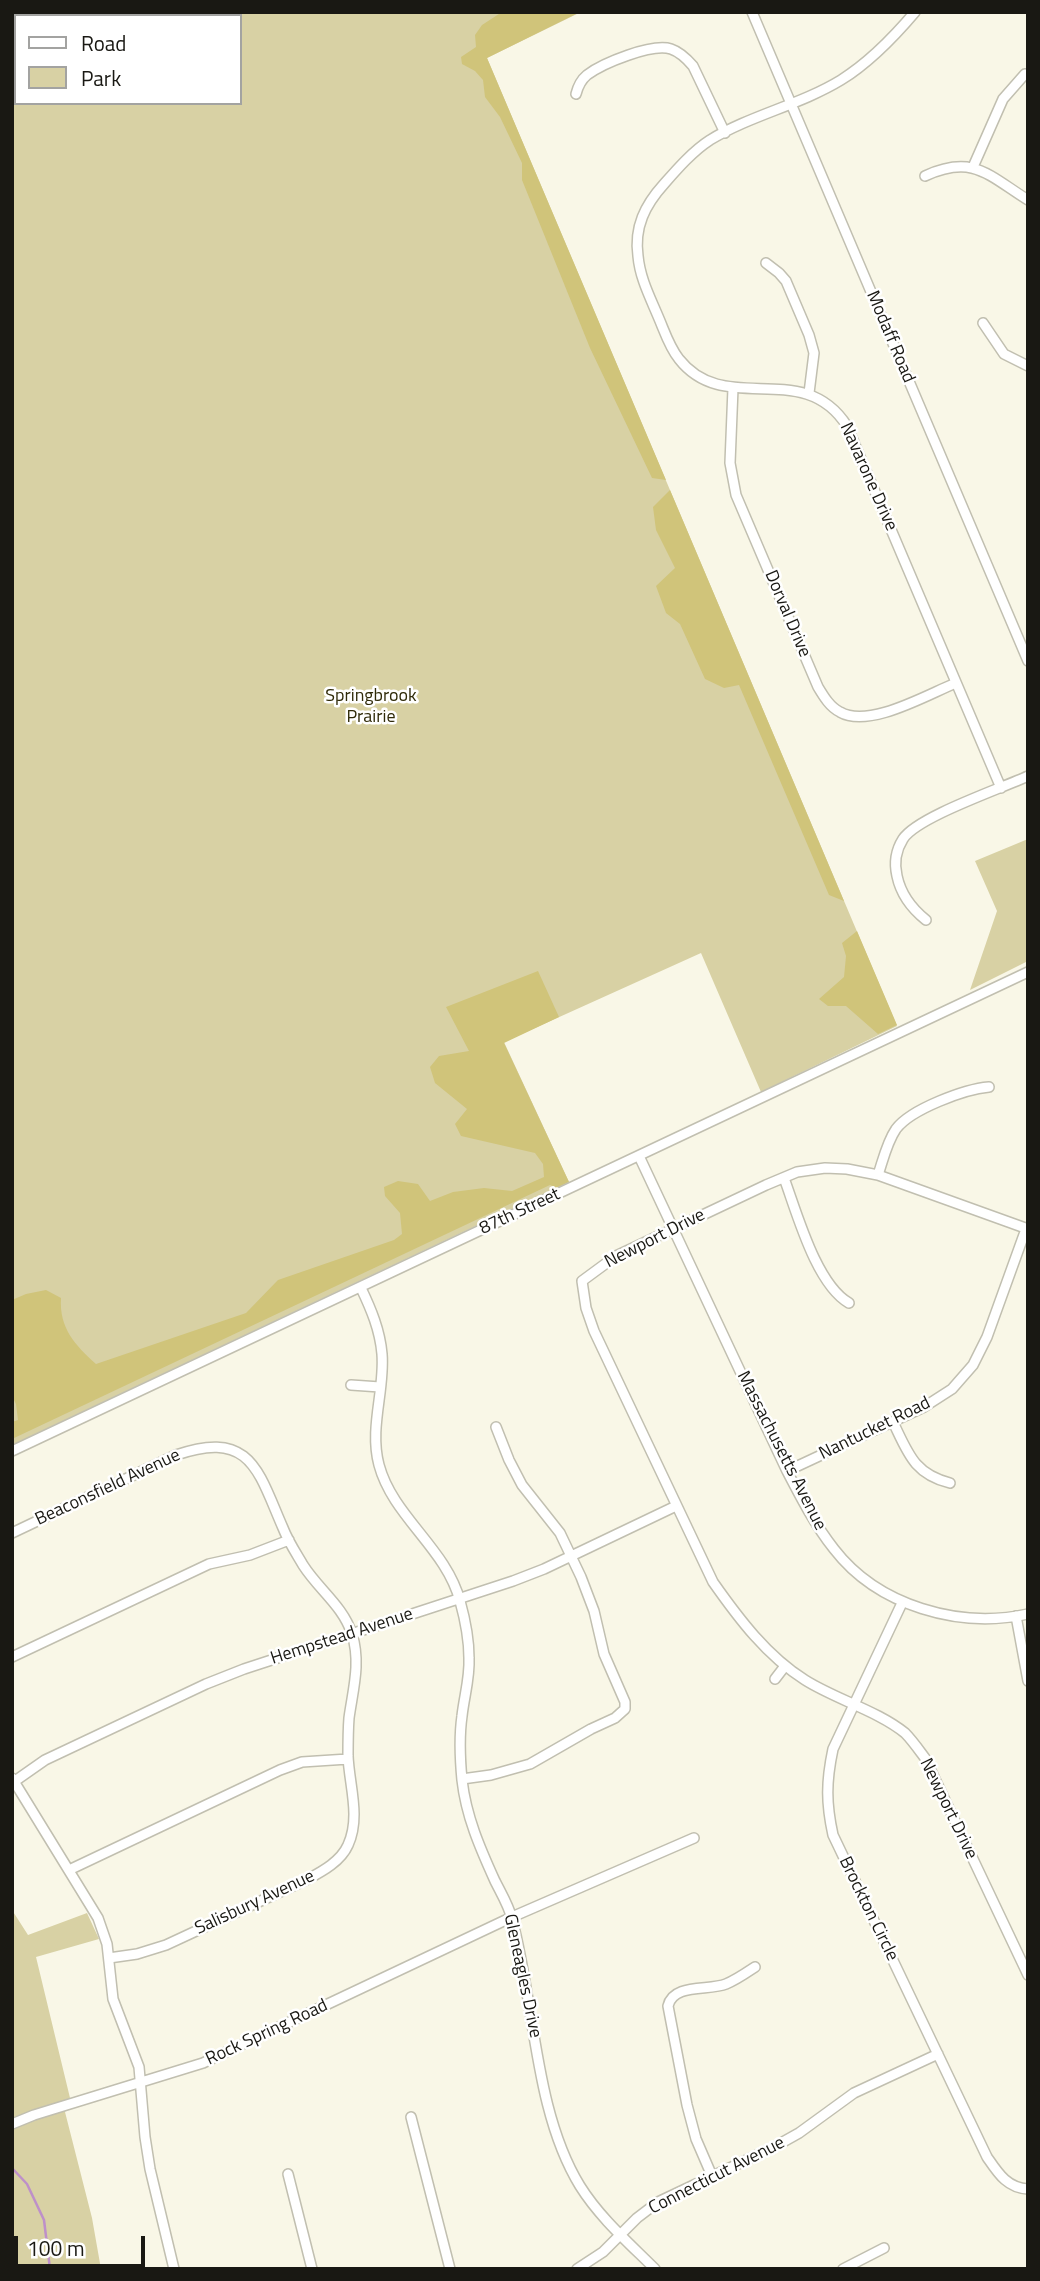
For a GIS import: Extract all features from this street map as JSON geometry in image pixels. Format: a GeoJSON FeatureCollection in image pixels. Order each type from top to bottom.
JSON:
{"type":"FeatureCollection","features":[{"type":"Feature","properties":{"kind":"street","name":"Modaff Road"},"geometry":{"type":"LineString","coordinates":[[752,12],[1028,661]]}},
{"type":"Feature","properties":{"kind":"street","name":"Navarone Drive"},"geometry":{"type":"LineString","coordinates":[[915,12],[894,37],[858,69],[827,88],[725,133],[694,152],[655,193],[637,231],[637,251],[644,284],[667,336],[680,361],[691,372],[706,380],[733,388],[809,393],[834,408],[847,426],[1001,788]]}},
{"type":"Feature","properties":{"kind":"street"},"geometry":{"type":"LineString","coordinates":[[576,94],[581,81],[592,72],[642,50],[671,49],[693,66],[725,133]]}},
{"type":"Feature","properties":{"kind":"street"},"geometry":{"type":"LineString","coordinates":[[973,167],[1003,99],[1025,74]]}},
{"type":"Feature","properties":{"kind":"street"},"geometry":{"type":"LineString","coordinates":[[925,176],[950,167],[973,167],[1028,200]]}},
{"type":"Feature","properties":{"kind":"street"},"geometry":{"type":"LineString","coordinates":[[766,263],[786,281],[813,345],[815,360],[809,393]]}},
{"type":"Feature","properties":{"kind":"street"},"geometry":{"type":"LineString","coordinates":[[983,323],[1004,355],[1028,366]]}},
{"type":"Feature","properties":{"kind":"street","name":"Dorval Drive"},"geometry":{"type":"LineString","coordinates":[[733,388],[730,463],[736,495],[824,697],[841,713],[863,718],[884,713],[956,683]]}},
{"type":"Feature","properties":{"kind":"street"},"geometry":{"type":"LineString","coordinates":[[926,920],[907,901],[898,880],[895,861],[903,839],[925,821],[1028,776]]}},
{"type":"Feature","properties":{"kind":"street","name":"87th Street"},"geometry":{"type":"LineString","coordinates":[[12,1451],[1028,972]]}},
{"type":"Feature","properties":{"kind":"street"},"geometry":{"type":"LineString","coordinates":[[877,1175],[890,1140],[904,1121],[958,1094],[989,1087]]}},
{"type":"Feature","properties":{"kind":"street","name":"Massachusetts Avenue"},"geometry":{"type":"LineString","coordinates":[[639,1156],[787,1471],[809,1513],[835,1551],[866,1580],[902,1603],[960,1617],[986,1619],[1028,1614]]}},
{"type":"Feature","properties":{"kind":"street","name":"Newport Drive"},"geometry":{"type":"LineString","coordinates":[[1027,1229],[877,1175],[825,1168],[797,1172],[674,1228],[616,1256],[582,1281],[586,1308],[594,1331],[713,1582],[737,1616],[785,1666],[828,1694],[884,1720],[905,1734],[925,1758],[1028,1975]]}},
{"type":"Feature","properties":{"kind":"street"},"geometry":{"type":"LineString","coordinates":[[784,1178],[821,1270],[836,1293],[849,1303]]}},
{"type":"Feature","properties":{"kind":"street","name":"Nantucket Road"},"geometry":{"type":"LineString","coordinates":[[787,1471],[924,1408],[952,1389],[973,1365],[987,1337],[1027,1229]]}},
{"type":"Feature","properties":{"kind":"street","name":"Gleneagles Drive"},"geometry":{"type":"LineString","coordinates":[[361,1288],[378,1328],[382,1356],[376,1422],[379,1466],[399,1505],[442,1561],[460,1599],[466,1625],[469,1660],[461,1734],[462,1779],[475,1835],[512,1917],[548,2106],[557,2138],[581,2187],[621,2235],[655,2269]]}},
{"type":"Feature","properties":{"kind":"street"},"geometry":{"type":"LineString","coordinates":[[351,1385],[380,1387]]}},
{"type":"Feature","properties":{"kind":"street"},"geometry":{"type":"LineString","coordinates":[[893,1422],[919,1468],[935,1479],[950,1483]]}},
{"type":"Feature","properties":{"kind":"street"},"geometry":{"type":"LineString","coordinates":[[462,1779],[491,1775],[530,1764],[615,1718],[625,1709],[625,1702],[604,1654],[588,1591],[560,1533],[522,1485],[496,1427]]}},
{"type":"Feature","properties":{"kind":"street","name":"Beaconsfield Avenue"},"geometry":{"type":"LineString","coordinates":[[12,1533],[176,1455],[200,1448],[232,1449],[259,1473],[289,1540],[306,1569],[345,1618],[352,1634]]}},
{"type":"Feature","properties":{"kind":"street","name":"Hempstead Avenue"},"geometry":{"type":"LineString","coordinates":[[14,1780],[45,1760],[206,1684],[244,1669],[513,1581],[676,1506]]}},
{"type":"Feature","properties":{"kind":"street"},"geometry":{"type":"LineString","coordinates":[[12,1657],[209,1564],[250,1555],[289,1540]]}},
{"type":"Feature","properties":{"kind":"street","name":"Brockton Circle"},"geometry":{"type":"LineString","coordinates":[[902,1603],[833,1749],[827,1775],[827,1804],[833,1835],[987,2157],[1000,2178],[1018,2189],[1028,2189]]}},
{"type":"Feature","properties":{"kind":"street"},"geometry":{"type":"LineString","coordinates":[[1016,1616],[1028,1681]]}},
{"type":"Feature","properties":{"kind":"street","name":"Salisbury Avenue"},"geometry":{"type":"LineString","coordinates":[[109,1958],[137,1954],[166,1945],[308,1878],[333,1863],[348,1846],[353,1825],[348,1759],[349,1720],[357,1661],[352,1634]]}},
{"type":"Feature","properties":{"kind":"street"},"geometry":{"type":"LineString","coordinates":[[775,1679],[785,1666]]}},
{"type":"Feature","properties":{"kind":"street"},"geometry":{"type":"LineString","coordinates":[[69,1870],[293,1765],[313,1760],[348,1759]]}},
{"type":"Feature","properties":{"kind":"street"},"geometry":{"type":"LineString","coordinates":[[14,1780],[98,1918],[107,1944],[113,1999],[135,2052],[142,2083],[150,2169],[174,2269]]}},
{"type":"Feature","properties":{"kind":"street","name":"Rock Spring Road"},"geometry":{"type":"LineString","coordinates":[[12,2124],[203,2063],[512,1917],[694,1838]]}},
{"type":"Feature","properties":{"kind":"street"},"geometry":{"type":"LineString","coordinates":[[712,2176],[696,2139],[687,2105],[668,2007],[670,2000],[677,1993],[726,1985],[755,1967]]}},
{"type":"Feature","properties":{"kind":"street","name":"Connecticut Avenue"},"geometry":{"type":"LineString","coordinates":[[577,2269],[595,2259],[643,2213],[659,2202],[783,2143],[853,2093],[938,2054]]}},
{"type":"Feature","properties":{"kind":"street"},"geometry":{"type":"LineString","coordinates":[[411,2116],[450,2269]]}},
{"type":"Feature","properties":{"kind":"street"},"geometry":{"type":"LineString","coordinates":[[288,2174],[312,2269]]}},
{"type":"Feature","properties":{"kind":"street"},"geometry":{"type":"LineString","coordinates":[[843,2269],[884,2248]]}},
{"type":"Feature","properties":{"kind":"green space","name":"Springbrook Prairie"},"geometry":{"type":"Polygon","coordinates":[[[12,12],[581,12],[487,58],[897,1026],[761,1092],[701,953],[504,1042],[569,1182],[12,1445],[12,12]]]}},
{"type":"Feature","properties":{"kind":"green space"},"geometry":{"type":"Polygon","coordinates":[[[1028,839],[1028,961],[970,990],[997,911],[975,861],[1028,839]]]}},
{"type":"Feature","properties":{"kind":"green space"},"geometry":{"type":"Polygon","coordinates":[[[12,1910],[28,1935],[87,1913],[99,1939],[36,1957],[70,2098],[65,2112],[92,2218],[101,2269],[12,2269],[12,1910]]]}},
{"type":"Feature","properties":{"kind":"shaded area"},"geometry":{"type":"Polygon","coordinates":[[[502,12],[580,12],[487,58],[666,480],[652,478],[590,348],[522,180],[522,163],[500,117],[485,97],[483,80],[475,71],[462,64],[461,57],[476,47],[475,35],[482,25],[502,12]]]}},
{"type":"Feature","properties":{"kind":"shaded area"},"geometry":{"type":"Polygon","coordinates":[[[670,490],[844,901],[829,895],[739,685],[724,688],[705,679],[680,624],[666,613],[656,586],[675,568],[656,530],[653,507],[670,490]]]}},
{"type":"Feature","properties":{"kind":"shaded area"},"geometry":{"type":"Polygon","coordinates":[[[857,931],[897,1025],[878,1034],[846,1006],[828,1006],[819,999],[844,977],[846,956],[842,943],[857,931]]]}},
{"type":"Feature","properties":{"kind":"shaded area"},"geometry":{"type":"Polygon","coordinates":[[[538,971],[559,1017],[504,1043],[569,1182],[557,1188],[550,1185],[12,1439],[12,1422],[18,1420],[12,1396],[12,1300],[46,1290],[61,1298],[63,1318],[70,1335],[96,1364],[246,1313],[278,1280],[394,1240],[402,1234],[400,1213],[385,1196],[384,1187],[398,1181],[418,1184],[430,1201],[453,1192],[484,1188],[512,1191],[544,1177],[543,1164],[535,1153],[461,1136],[455,1124],[467,1109],[435,1083],[430,1067],[439,1056],[469,1051],[446,1007],[538,971]]]}},
{"type":"Feature","properties":{"kind":"waterway"},"geometry":{"type":"LineString","coordinates":[[12,2168],[27,2184],[44,2220],[50,2269]]}}]}
